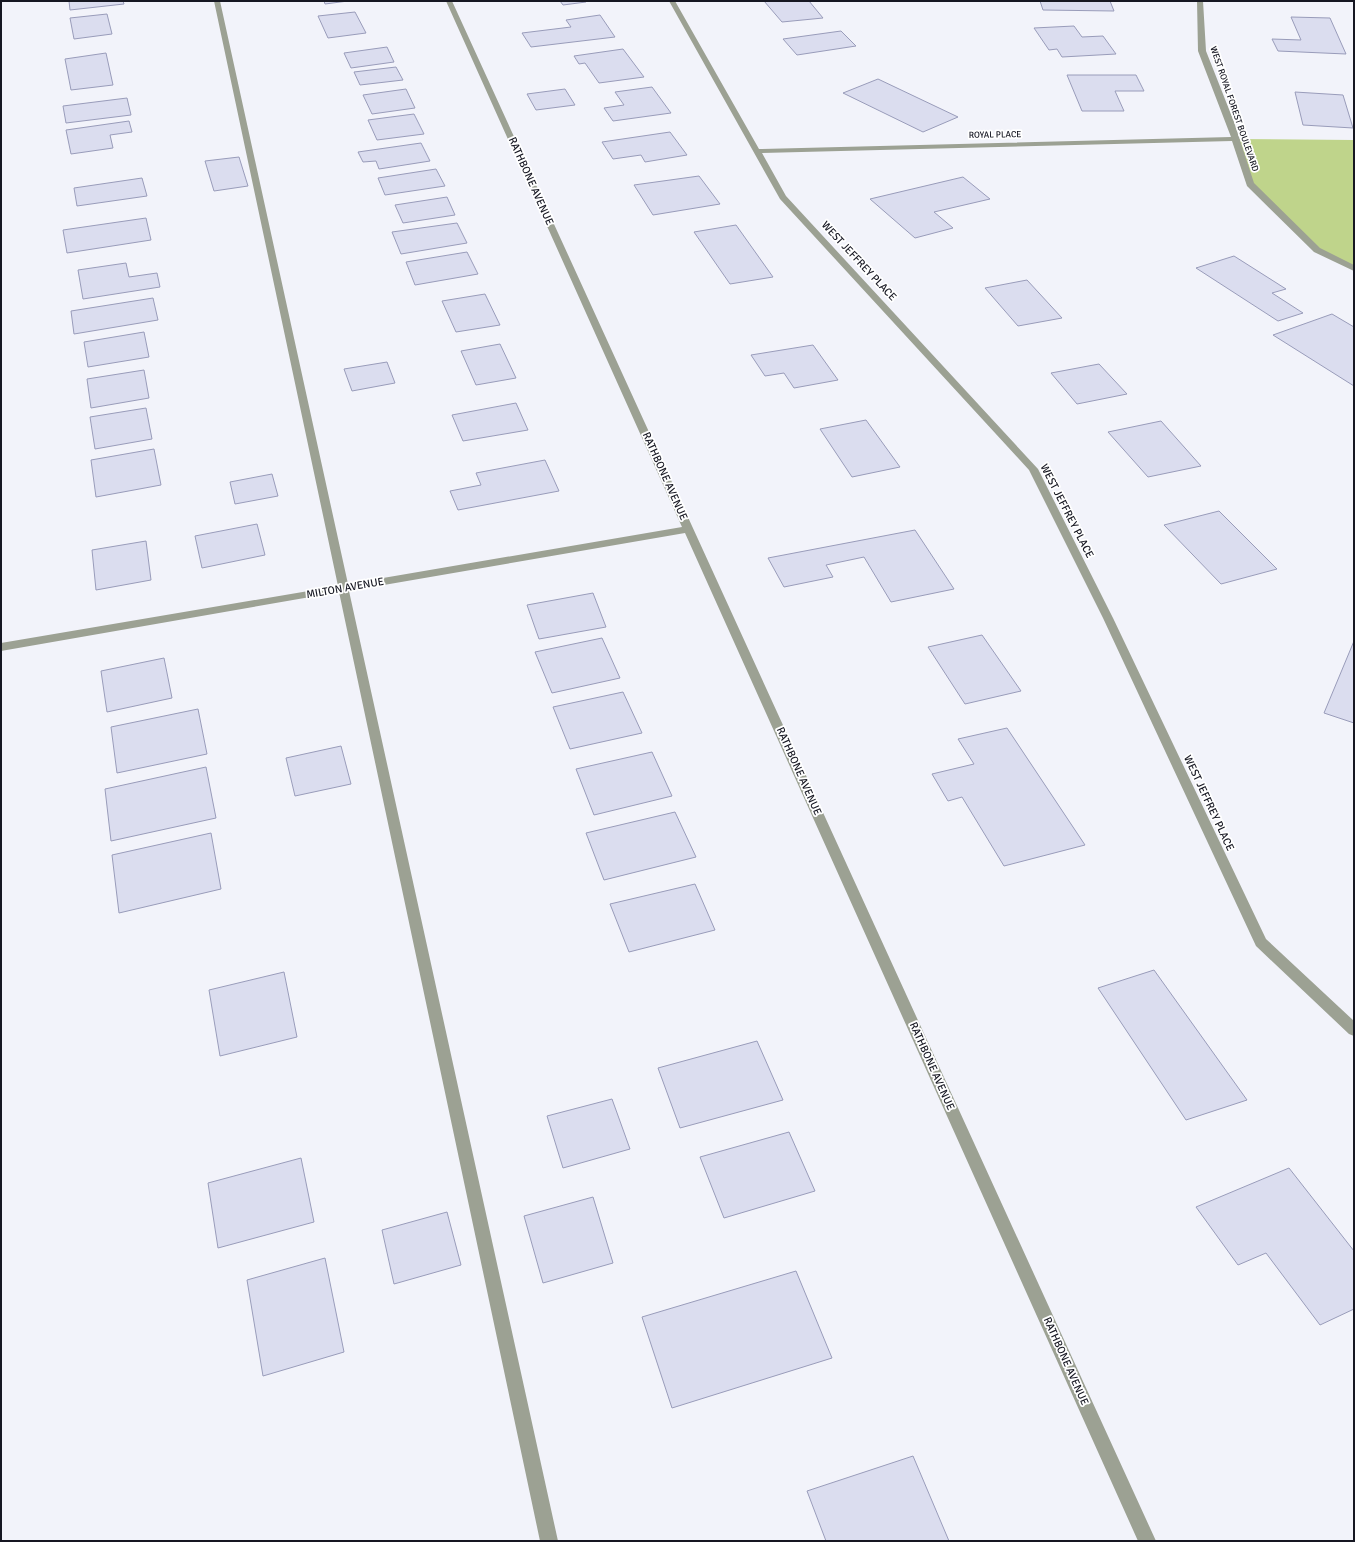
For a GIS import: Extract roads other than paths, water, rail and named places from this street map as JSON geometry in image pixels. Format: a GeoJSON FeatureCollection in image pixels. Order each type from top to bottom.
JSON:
{"type":"FeatureCollection","features":[{"type":"Feature","properties":{"kind":"street"},"geometry":{"type":"LineString","coordinates":[[216,1],[549,1541]]}},
{"type":"Feature","properties":{"kind":"street","name":"RATHBONE AVENUE"},"geometry":{"type":"LineString","coordinates":[[449,1],[1148,1541]]}},
{"type":"Feature","properties":{"kind":"street","name":"WEST JEFFREY PLACE"},"geometry":{"type":"LineString","coordinates":[[672,1],[783,197],[1033,469],[1108,618],[1261,942],[1354,1030]]}},
{"type":"Feature","properties":{"kind":"street","name":"WEST ROYAL FOREST BOULEVARD"},"geometry":{"type":"LineString","coordinates":[[1200,1],[1202,51],[1230,122],[1250,184],[1317,250],[1354,268]]}},
{"type":"Feature","properties":{"kind":"street","name":"ROYAL PLACE"},"geometry":{"type":"LineString","coordinates":[[757,151],[1235,139]]}},
{"type":"Feature","properties":{"kind":"street","name":"MILTON AVENUE"},"geometry":{"type":"LineString","coordinates":[[1,647],[689,529]]}}]}
